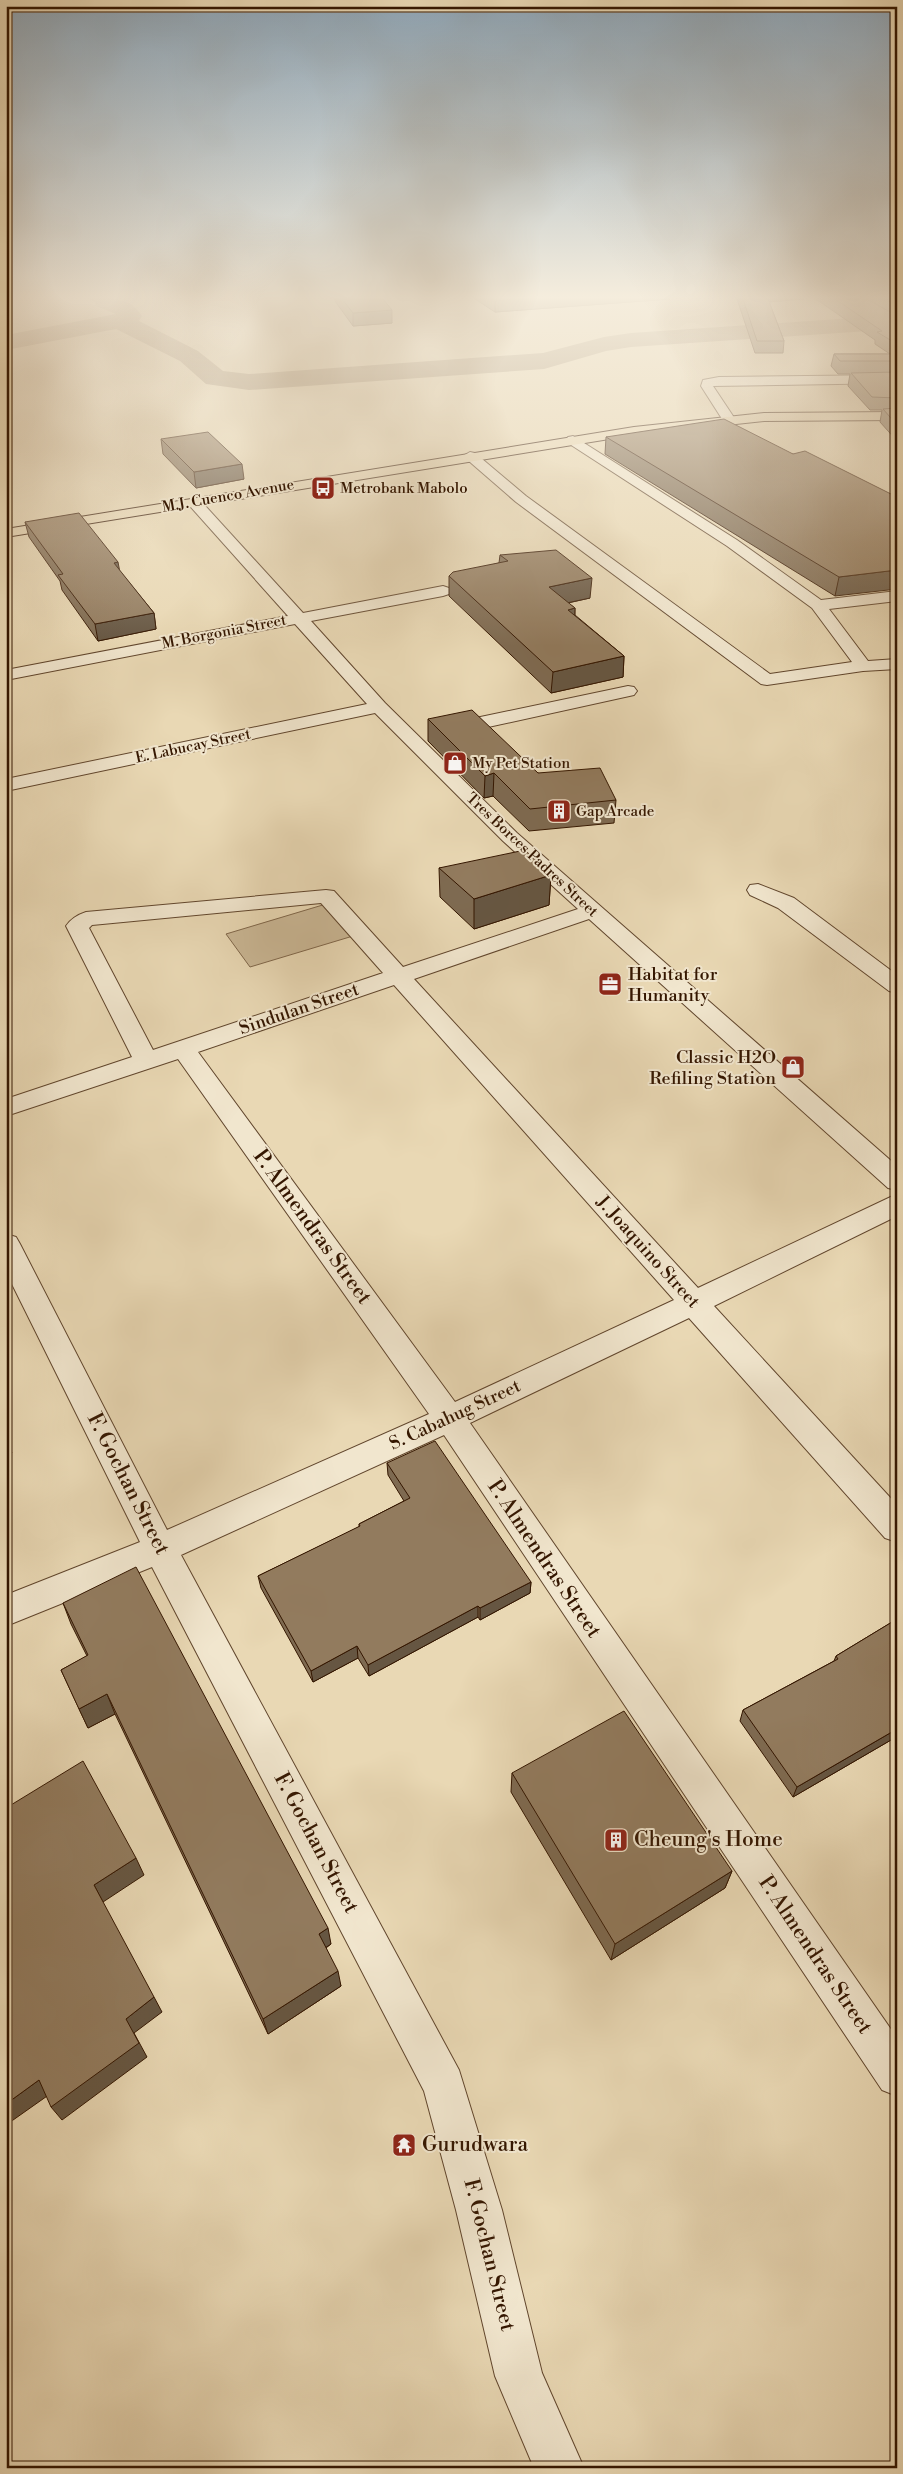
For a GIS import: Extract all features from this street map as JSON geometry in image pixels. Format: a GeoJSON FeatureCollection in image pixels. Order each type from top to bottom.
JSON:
{"type":"FeatureCollection","features":[{"type":"Feature","properties":{"kind":"main road","name":"M.J. Cuenco Avenue"},"geometry":{"type":"LineString","coordinates":[[6,534],[573,440],[729,420],[897,416]]}},
{"type":"Feature","properties":{"kind":"street"},"geometry":{"type":"LineString","coordinates":[[725,414],[729,420]]}},
{"type":"Feature","properties":{"kind":"street"},"geometry":{"type":"LineString","coordinates":[[573,440],[732,543],[818,605],[863,666]]}},
{"type":"Feature","properties":{"kind":"street"},"geometry":{"type":"LineString","coordinates":[[470,456],[521,499],[768,680],[863,666],[897,664]]}},
{"type":"Feature","properties":{"kind":"street","name":"Tres Borces Padres Street"},"geometry":{"type":"LineString","coordinates":[[194,502],[379,707],[510,837],[897,1181]]}},
{"type":"Feature","properties":{"kind":"street","name":"M. Borgonia Street"},"geometry":{"type":"LineString","coordinates":[[6,675],[443,591]]}},
{"type":"Feature","properties":{"kind":"street"},"geometry":{"type":"LineString","coordinates":[[818,605],[897,596]]}},
{"type":"Feature","properties":{"kind":"street"},"geometry":{"type":"LineString","coordinates":[[409,738],[628,691]]}},
{"type":"Feature","properties":{"kind":"street","name":"E. Labucay Street"},"geometry":{"type":"LineString","coordinates":[[6,786],[379,707]]}},
{"type":"Feature","properties":{"kind":"street"},"geometry":{"type":"LineString","coordinates":[[758,890],[786,903],[897,986]]}},
{"type":"Feature","properties":{"kind":"street","name":"J. Joaquino Street"},"geometry":{"type":"LineString","coordinates":[[146,1061],[77,926],[86,919],[326,896],[400,975],[897,1528]]}},
{"type":"Feature","properties":{"kind":"street","name":"Sindulan Street"},"geometry":{"type":"LineString","coordinates":[[6,1108],[592,911]]}},
{"type":"Feature","properties":{"kind":"street","name":"P. Almendras Street"},"geometry":{"type":"LineString","coordinates":[[183,1048],[449,1418],[897,2075]]}},
{"type":"Feature","properties":{"kind":"street","name":"S. Cabahug Street"},"geometry":{"type":"LineString","coordinates":[[6,1611],[160,1549],[449,1418],[694,1304],[897,1204]]}},
{"type":"Feature","properties":{"kind":"street","name":"F. Gochan Street"},"geometry":{"type":"LineString","coordinates":[[6,1244],[160,1549],[444,2085],[479,2210],[519,2376],[560,2468]]}},
{"type":"Feature","properties":{"kind":"shaded area"},"geometry":{"type":"Polygon","coordinates":[[[326,904],[353,936],[250,967],[226,934],[326,904]]]}},
{"type":"Feature","properties":{"kind":"building"},"geometry":{"type":"Polygon","coordinates":[[[888,414],[897,414],[897,425],[888,414]]]}},
{"type":"Feature","properties":{"kind":"building"},"geometry":{"type":"Polygon","coordinates":[[[724,419],[793,454],[805,451],[897,497],[897,570],[839,577],[606,437],[724,419]]]}},
{"type":"Feature","properties":{"kind":"building"},"geometry":{"type":"Polygon","coordinates":[[[208,432],[242,464],[194,472],[161,439],[208,432]]]}},
{"type":"Feature","properties":{"kind":"building"},"geometry":{"type":"Polygon","coordinates":[[[79,513],[118,562],[114,563],[154,613],[95,624],[58,575],[63,574],[25,522],[79,513]]]}},
{"type":"Feature","properties":{"kind":"building"},"geometry":{"type":"Polygon","coordinates":[[[556,550],[592,578],[549,587],[575,608],[568,610],[624,656],[553,672],[449,576],[453,572],[508,561],[500,555],[556,550]]]}},
{"type":"Feature","properties":{"kind":"building"},"geometry":{"type":"Polygon","coordinates":[[[472,710],[538,773],[600,768],[616,800],[530,809],[494,773],[485,776],[428,719],[472,710]]]}},
{"type":"Feature","properties":{"kind":"building"},"geometry":{"type":"Polygon","coordinates":[[[525,850],[551,875],[474,899],[439,868],[525,850]]]}},
{"type":"Feature","properties":{"kind":"building"},"geometry":{"type":"Polygon","coordinates":[[[435,1441],[531,1582],[480,1608],[478,1606],[368,1665],[357,1646],[311,1671],[258,1576],[360,1526],[359,1524],[410,1498],[387,1463],[435,1441]]]}},
{"type":"Feature","properties":{"kind":"building"},"geometry":{"type":"Polygon","coordinates":[[[136,1567],[328,1928],[319,1934],[338,1971],[263,2019],[107,1694],[79,1709],[61,1670],[88,1655],[63,1603],[136,1567]]]}},
{"type":"Feature","properties":{"kind":"building"},"geometry":{"type":"Polygon","coordinates":[[[897,1619],[897,1729],[797,1787],[743,1710],[838,1659],[836,1656],[897,1619]]]}},
{"type":"Feature","properties":{"kind":"building","name":"Cheung's Home"},"geometry":{"type":"Polygon","coordinates":[[[624,1711],[732,1871],[615,1944],[512,1773],[624,1711]]]}},
{"type":"Feature","properties":{"kind":"building"},"geometry":{"type":"Polygon","coordinates":[[[83,1761],[136,1858],[94,1885],[154,1997],[126,2019],[139,2043],[51,2107],[39,2080],[6,2104],[6,1808],[83,1761]]]}},
{"type":"Feature","properties":{"kind":"place","name":"Metrobank Mabolo"},"geometry":{"type":"Point","coordinates":[323,488]}},
{"type":"Feature","properties":{"kind":"place","name":"My Pet Station"},"geometry":{"type":"Point","coordinates":[455,763]}},
{"type":"Feature","properties":{"kind":"place","name":"Gap Arcade"},"geometry":{"type":"Point","coordinates":[559,811]}},
{"type":"Feature","properties":{"kind":"place","name":"Habitat for Humanity"},"geometry":{"type":"Point","coordinates":[610,984]}},
{"type":"Feature","properties":{"kind":"place","name":"Classic H2O Refiling Station"},"geometry":{"type":"Point","coordinates":[793,1067]}},
{"type":"Feature","properties":{"kind":"place","name":"Cheung's Home"},"geometry":{"type":"Point","coordinates":[616,1840]}},
{"type":"Feature","properties":{"kind":"place","name":"Gurudwara"},"geometry":{"type":"Point","coordinates":[404,2145]}}]}
